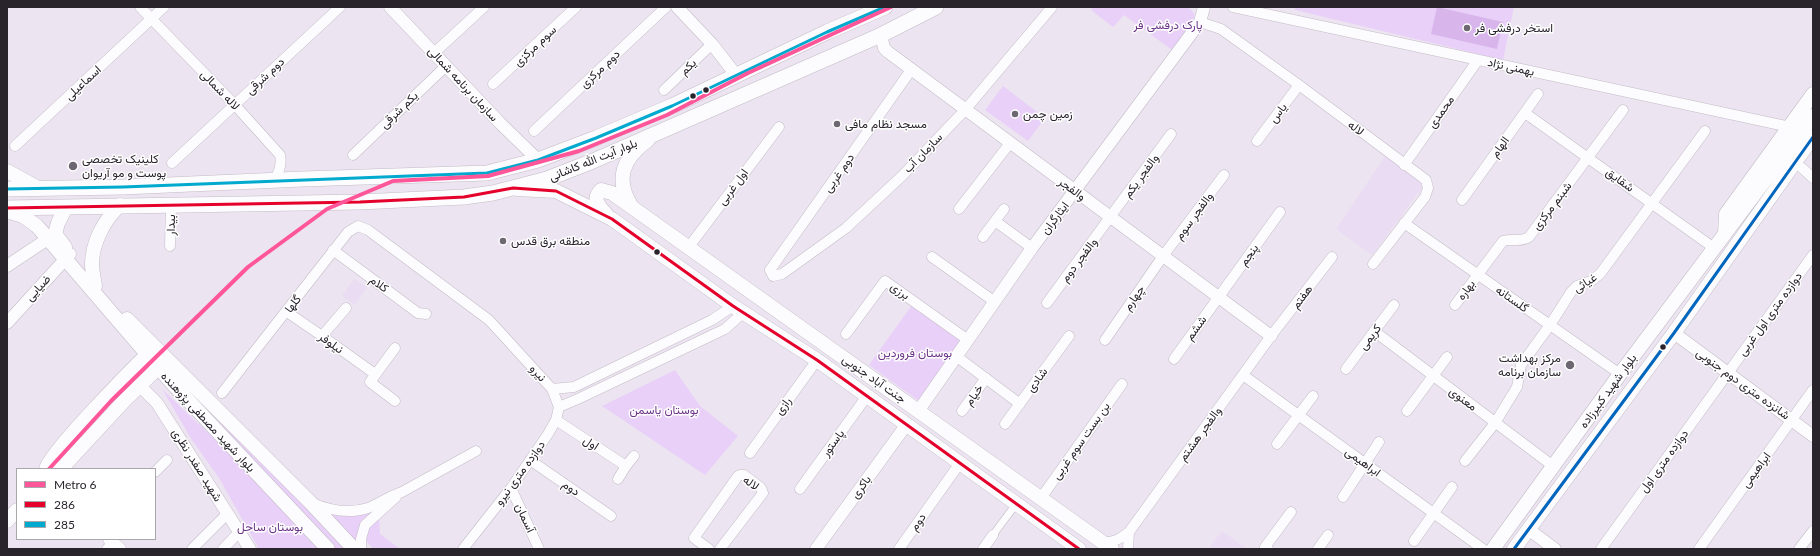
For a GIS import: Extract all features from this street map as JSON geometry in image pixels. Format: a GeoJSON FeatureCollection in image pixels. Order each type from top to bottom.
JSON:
{"type":"FeatureCollection","features":[{"type":"Feature","properties":{"kind":"main road","name":"بلوار آیت الله کاشانی"},"geometry":{"type":"LineString","coordinates":[[7,189],[123,188],[303,179],[487,173],[538,160],[596,138],[672,106],[885,7]]}},
{"type":"Feature","properties":{"kind":"main road","name":"بلوار آیت الله کاشانی"},"geometry":{"type":"LineString","coordinates":[[7,209],[120,205],[360,202],[464,197],[513,188],[547,179],[673,127],[881,35],[936,7]]}},
{"type":"Feature","properties":{"kind":"main road"},"geometry":{"type":"LineString","coordinates":[[1725,234],[1726,214],[1813,94]]}},
{"type":"Feature","properties":{"kind":"main road","name":"بلوار شهید کبیرزاده"},"geometry":{"type":"LineString","coordinates":[[1514,549],[1674,333],[1737,244],[1760,198],[1813,116]]}},
{"type":"Feature","properties":{"kind":"main road"},"geometry":{"type":"LineString","coordinates":[[634,211],[628,201],[621,178],[628,159],[635,149],[648,140],[673,127]]}},
{"type":"Feature","properties":{"kind":"main road","name":"بلوار شهید کبیرزاده"},"geometry":{"type":"LineString","coordinates":[[1493,549],[1714,248],[1813,137]]}},
{"type":"Feature","properties":{"kind":"main road","name":"بلوار شهید کبیرزاده"},"geometry":{"type":"LineString","coordinates":[[1737,244],[1758,230],[1813,154]]}},
{"type":"Feature","properties":{"kind":"main road"},"geometry":{"type":"LineString","coordinates":[[7,171],[38,188]]}},
{"type":"Feature","properties":{"kind":"main road"},"geometry":{"type":"LineString","coordinates":[[360,202],[349,193],[348,187],[350,182],[361,177]]}},
{"type":"Feature","properties":{"kind":"main road"},"geometry":{"type":"LineString","coordinates":[[303,179],[315,186],[317,190],[312,199],[305,203]]}},
{"type":"Feature","properties":{"kind":"main road"},"geometry":{"type":"LineString","coordinates":[[513,188],[556,191],[612,219]]}},
{"type":"Feature","properties":{"kind":"main road","name":"جنت آباد جنوبی"},"geometry":{"type":"LineString","coordinates":[[1071,547],[1016,504],[907,424],[817,360],[738,309],[612,219],[597,205],[597,194],[601,190],[612,193],[634,211],[919,410],[1107,546]]}},
{"type":"Feature","properties":{"kind":"main road"},"geometry":{"type":"LineString","coordinates":[[95,286],[92,264],[96,244],[104,225],[120,205]]}},
{"type":"Feature","properties":{"kind":"main road"},"geometry":{"type":"LineString","coordinates":[[51,236],[66,207]]}},
{"type":"Feature","properties":{"kind":"main road","name":"بلوار شهید مصطفی پژوهنده"},"geometry":{"type":"LineString","coordinates":[[7,209],[23,216],[51,236],[67,257],[162,363],[310,502],[354,549]]}},
{"type":"Feature","properties":{"kind":"main road","name":"بلوار شهید مصطفی پژوهنده"},"geometry":{"type":"LineString","coordinates":[[67,257],[95,286],[151,351]]}},
{"type":"Feature","properties":{"kind":"main road"},"geometry":{"type":"LineString","coordinates":[[46,468],[63,445],[151,351]]}},
{"type":"Feature","properties":{"kind":"main road"},"geometry":{"type":"LineString","coordinates":[[62,468],[162,363]]}},
{"type":"Feature","properties":{"kind":"main road","name":"بلوار شهید مصطفی پژوهنده"},"geometry":{"type":"LineString","coordinates":[[162,363],[206,421],[328,549]]}},
{"type":"Feature","properties":{"kind":"main road"},"geometry":{"type":"LineString","coordinates":[[7,521],[16,511]]}},
{"type":"Feature","properties":{"kind":"street","name":"لاله شمالی"},"geometry":{"type":"LineString","coordinates":[[140,7],[234,104],[280,155],[282,162],[280,171],[274,181]]}},
{"type":"Feature","properties":{"kind":"street","name":"اسماعیلی"},"geometry":{"type":"LineString","coordinates":[[15,146],[164,7]]}},
{"type":"Feature","properties":{"kind":"street","name":"دوم شرقی"},"geometry":{"type":"LineString","coordinates":[[172,162],[340,7]]}},
{"type":"Feature","properties":{"kind":"street","name":"سازمان برنامه شمالی"},"geometry":{"type":"LineString","coordinates":[[391,7],[500,123],[538,160]]}},
{"type":"Feature","properties":{"kind":"street"},"geometry":{"type":"LineString","coordinates":[[434,53],[484,7]]}},
{"type":"Feature","properties":{"kind":"street","name":"سوم مرکزی"},"geometry":{"type":"LineString","coordinates":[[493,84],[576,7]]}},
{"type":"Feature","properties":{"kind":"street","name":"دوم مرکزی"},"geometry":{"type":"LineString","coordinates":[[534,131],[666,7]]}},
{"type":"Feature","properties":{"kind":"street"},"geometry":{"type":"LineString","coordinates":[[677,7],[712,44],[736,75]]}},
{"type":"Feature","properties":{"kind":"street","name":"سازمان آب"},"geometry":{"type":"LineString","coordinates":[[773,276],[782,274],[846,228],[902,176],[965,110],[1052,7]]}},
{"type":"Feature","properties":{"kind":"street","name":"ایثارگران"},"geometry":{"type":"LineString","coordinates":[[919,410],[1032,248],[1200,22],[1204,7]]}},
{"type":"Feature","properties":{"kind":"street","name":"بهمنی نژاد"},"geometry":{"type":"LineString","coordinates":[[1233,7],[1790,127]]}},
{"type":"Feature","properties":{"kind":"street","name":"لاله"},"geometry":{"type":"LineString","coordinates":[[1200,22],[1221,29],[1426,180],[1428,188],[1425,197],[1373,264]]}},
{"type":"Feature","properties":{"kind":"street","name":"والفجر"},"geometry":{"type":"LineString","coordinates":[[881,35],[884,48],[911,70],[1271,336]]}},
{"type":"Feature","properties":{"kind":"street","name":"یکم"},"geometry":{"type":"LineString","coordinates":[[664,90],[712,44]]}},
{"type":"Feature","properties":{"kind":"street","name":"محمدی"},"geometry":{"type":"LineString","coordinates":[[1404,165],[1478,60]]}},
{"type":"Feature","properties":{"kind":"street","name":"یکم شرقی"},"geometry":{"type":"LineString","coordinates":[[353,155],[446,66]]}},
{"type":"Feature","properties":{"kind":"street","name":"دوم غربی"},"geometry":{"type":"LineString","coordinates":[[773,276],[770,270],[911,70]]}},
{"type":"Feature","properties":{"kind":"street","name":"یاس"},"geometry":{"type":"LineString","coordinates":[[1257,141],[1299,85]]}},
{"type":"Feature","properties":{"kind":"street","name":"الهام"},"geometry":{"type":"LineString","coordinates":[[1462,200],[1526,113],[1538,94]]}},
{"type":"Feature","properties":{"kind":"street","name":"شبنم مرکزی"},"geometry":{"type":"LineString","coordinates":[[1477,275],[1503,240],[1509,239],[1520,241],[1529,237],[1589,158],[1623,110]]}},
{"type":"Feature","properties":{"kind":"street","name":"شقایق"},"geometry":{"type":"LineString","coordinates":[[1526,113],[1714,248]]}},
{"type":"Feature","properties":{"kind":"street","name":"اول غربی"},"geometry":{"type":"LineString","coordinates":[[688,248],[779,127]]}},
{"type":"Feature","properties":{"kind":"street","name":"غیاثی"},"geometry":{"type":"LineString","coordinates":[[1466,461],[1495,423],[1517,387],[1521,365],[1550,326],[1571,292],[1577,286],[1591,281],[1600,274],[1705,132]]}},
{"type":"Feature","properties":{"kind":"street","name":"والفجر یکم"},"geometry":{"type":"LineString","coordinates":[[1111,218],[1172,134]]}},
{"type":"Feature","properties":{"kind":"street"},"geometry":{"type":"LineString","coordinates":[[959,209],[1010,143]]}},
{"type":"Feature","properties":{"kind":"street"},"geometry":{"type":"LineString","coordinates":[[1802,168],[1813,178]]}},
{"type":"Feature","properties":{"kind":"street","name":"والفجر سوم"},"geometry":{"type":"LineString","coordinates":[[1163,256],[1224,175]]}},
{"type":"Feature","properties":{"kind":"street","name":"بیدار"},"geometry":{"type":"LineString","coordinates":[[170,246],[171,205]]}},
{"type":"Feature","properties":{"kind":"street"},"geometry":{"type":"LineString","coordinates":[[983,236],[1004,209]]}},
{"type":"Feature","properties":{"kind":"street","name":"پنجم"},"geometry":{"type":"LineString","coordinates":[[1218,297],[1280,212]]}},
{"type":"Feature","properties":{"kind":"street","name":"والفجر دوم"},"geometry":{"type":"LineString","coordinates":[[1047,302],[1111,218]]}},
{"type":"Feature","properties":{"kind":"street"},"geometry":{"type":"LineString","coordinates":[[995,221],[1032,248]]}},
{"type":"Feature","properties":{"kind":"street","name":"گلستانه"},"geometry":{"type":"LineString","coordinates":[[1404,223],[1620,374]]}},
{"type":"Feature","properties":{"kind":"street","name":"گلها"},"geometry":{"type":"LineString","coordinates":[[222,393],[287,312],[348,232],[358,226],[368,230]]}},
{"type":"Feature","properties":{"kind":"street","name":"نیرو"},"geometry":{"type":"LineString","coordinates":[[368,230],[489,320],[552,389],[574,387],[712,320],[738,309]]}},
{"type":"Feature","properties":{"kind":"street"},"geometry":{"type":"LineString","coordinates":[[7,266],[51,236]]}},
{"type":"Feature","properties":{"kind":"street","name":"کلام"},"geometry":{"type":"LineString","coordinates":[[333,250],[418,313],[426,314]]}},
{"type":"Feature","properties":{"kind":"street","name":"دوازده متری اول غربی"},"geometry":{"type":"LineString","coordinates":[[1728,373],[1813,255]]}},
{"type":"Feature","properties":{"kind":"street","name":"چهارم"},"geometry":{"type":"LineString","coordinates":[[1105,340],[1163,256]]}},
{"type":"Feature","properties":{"kind":"street","name":"ضیایی"},"geometry":{"type":"LineString","coordinates":[[7,323],[67,257]]}},
{"type":"Feature","properties":{"kind":"street"},"geometry":{"type":"LineString","coordinates":[[932,257],[995,302]]}},
{"type":"Feature","properties":{"kind":"street","name":"هفتم"},"geometry":{"type":"LineString","coordinates":[[1271,336],[1332,257]]}},
{"type":"Feature","properties":{"kind":"street","name":"بهاره"},"geometry":{"type":"LineString","coordinates":[[1455,305],[1477,275]]}},
{"type":"Feature","properties":{"kind":"street","name":"برزی"},"geometry":{"type":"LineString","coordinates":[[846,334],[885,281],[968,340]]}},
{"type":"Feature","properties":{"kind":"street","name":"ششم"},"geometry":{"type":"LineString","coordinates":[[1174,359],[1218,297]]}},
{"type":"Feature","properties":{"kind":"street","name":"کریمی"},"geometry":{"type":"LineString","coordinates":[[1346,369],[1394,305]]}},
{"type":"Feature","properties":{"kind":"street"},"geometry":{"type":"LineString","coordinates":[[322,336],[346,308]]}},
{"type":"Feature","properties":{"kind":"street"},"geometry":{"type":"LineString","coordinates":[[552,389],[559,407],[725,329],[738,309]]}},
{"type":"Feature","properties":{"kind":"street","name":"نیلوفر"},"geometry":{"type":"LineString","coordinates":[[287,312],[375,374]]}},
{"type":"Feature","properties":{"kind":"street","name":"معنوی"},"geometry":{"type":"LineString","coordinates":[[1374,331],[1553,466]]}},
{"type":"Feature","properties":{"kind":"street","name":"شانزده متری دوم جنوبی"},"geometry":{"type":"LineString","coordinates":[[1674,333],[1813,436]]}},
{"type":"Feature","properties":{"kind":"street","name":"شادی"},"geometry":{"type":"LineString","coordinates":[[1005,424],[1069,336]]}},
{"type":"Feature","properties":{"kind":"street","name":"والفجر هشتم"},"geometry":{"type":"LineString","coordinates":[[1129,532],[1271,336]]}},
{"type":"Feature","properties":{"kind":"street"},"geometry":{"type":"LineString","coordinates":[[395,348],[370,382],[395,401]]}},
{"type":"Feature","properties":{"kind":"street"},"geometry":{"type":"LineString","coordinates":[[956,356],[1020,404]]}},
{"type":"Feature","properties":{"kind":"street"},"geometry":{"type":"LineString","coordinates":[[1407,411],[1447,357]]}},
{"type":"Feature","properties":{"kind":"street"},"geometry":{"type":"LineString","coordinates":[[636,358],[642,369]]}},
{"type":"Feature","properties":{"kind":"street","name":"رازی"},"geometry":{"type":"LineString","coordinates":[[750,452],[817,360]]}},
{"type":"Feature","properties":{"kind":"street","name":"دوازده متری اول"},"geometry":{"type":"LineString","coordinates":[[1601,549],[1728,373]]}},
{"type":"Feature","properties":{"kind":"street","name":"ابراهیمی"},"geometry":{"type":"LineString","coordinates":[[1243,375],[1483,549]]}},
{"type":"Feature","properties":{"kind":"street","name":"خیام"},"geometry":{"type":"LineString","coordinates":[[962,411],[986,378]]}},
{"type":"Feature","properties":{"kind":"street","name":"بن بست سوم غربی"},"geometry":{"type":"LineString","coordinates":[[1041,498],[1122,384]]}},
{"type":"Feature","properties":{"kind":"street","name":"شهید صفدر نظری"},"geometry":{"type":"LineString","coordinates":[[138,387],[144,390],[157,403],[250,549]]}},
{"type":"Feature","properties":{"kind":"street","name":"ابراهیمی"},"geometry":{"type":"LineString","coordinates":[[1699,549],[1813,390]]}},
{"type":"Feature","properties":{"kind":"street","name":"پاستور"},"geometry":{"type":"LineString","coordinates":[[800,489],[867,396]]}},
{"type":"Feature","properties":{"kind":"street"},"geometry":{"type":"LineString","coordinates":[[1277,444],[1313,396]]}},
{"type":"Feature","properties":{"kind":"street","name":"دوازده متری نیرو"},"geometry":{"type":"LineString","coordinates":[[463,549],[511,488],[548,434],[556,420],[559,407]]}},
{"type":"Feature","properties":{"kind":"street","name":"اول"},"geometry":{"type":"LineString","coordinates":[[556,420],[626,466]]}},
{"type":"Feature","properties":{"kind":"street","name":"باکری"},"geometry":{"type":"LineString","coordinates":[[816,549],[907,424]]}},
{"type":"Feature","properties":{"kind":"street"},"geometry":{"type":"LineString","coordinates":[[1343,497],[1379,442]]}},
{"type":"Feature","properties":{"kind":"street"},"geometry":{"type":"LineString","coordinates":[[310,502],[329,509],[352,511],[368,507],[402,492],[476,451]]}},
{"type":"Feature","properties":{"kind":"street"},"geometry":{"type":"LineString","coordinates":[[618,479],[634,456]]}},
{"type":"Feature","properties":{"kind":"street"},"geometry":{"type":"LineString","coordinates":[[156,471],[167,460]]}},
{"type":"Feature","properties":{"kind":"street","name":"دوم"},"geometry":{"type":"LineString","coordinates":[[530,460],[611,516]]}},
{"type":"Feature","properties":{"kind":"street","name":"دوم"},"geometry":{"type":"LineString","coordinates":[[899,549],[960,463]]}},
{"type":"Feature","properties":{"kind":"street","name":"لاله"},"geometry":{"type":"LineString","coordinates":[[709,549],[694,538],[738,476],[740,474],[744,475],[761,488],[763,493],[720,549]]}},
{"type":"Feature","properties":{"kind":"street"},"geometry":{"type":"LineString","coordinates":[[1414,541],[1452,487]]}},
{"type":"Feature","properties":{"kind":"street","name":"آسمان"},"geometry":{"type":"LineString","coordinates":[[511,488],[539,549]]}},
{"type":"Feature","properties":{"kind":"street"},"geometry":{"type":"LineString","coordinates":[[361,549],[361,539],[365,525],[402,492]]}},
{"type":"Feature","properties":{"kind":"street"},"geometry":{"type":"LineString","coordinates":[[983,549],[1016,504]]}},
{"type":"Feature","properties":{"kind":"street"},"geometry":{"type":"LineString","coordinates":[[1266,548],[1292,512]]}},
{"type":"Feature","properties":{"kind":"street"},"geometry":{"type":"LineString","coordinates":[[192,549],[227,514]]}},
{"type":"Feature","properties":{"kind":"street"},"geometry":{"type":"LineString","coordinates":[[1528,529],[1555,549]]}},
{"type":"Feature","properties":{"kind":"street"},"geometry":{"type":"LineString","coordinates":[[1799,549],[1813,530]]}},
{"type":"Feature","properties":{"kind":"street"},"geometry":{"type":"LineString","coordinates":[[223,549],[239,532]]}},
{"type":"Feature","properties":{"kind":"street"},"geometry":{"type":"LineString","coordinates":[[1107,546],[1111,542],[1121,539],[1129,532]]}},
{"type":"Feature","properties":{"kind":"street"},"geometry":{"type":"LineString","coordinates":[[1128,549],[1129,532]]}},
{"type":"Feature","properties":{"kind":"street"},"geometry":{"type":"LineString","coordinates":[[1318,549],[1328,535]]}},
{"type":"Feature","properties":{"kind":"shaded area","name":"استخر درفشی فر"},"geometry":{"type":"Polygon","coordinates":[[[1437,7],[1503,22],[1497,49],[1431,34],[1437,7]]]}},
{"type":"Feature","properties":{"kind":"shaded area"},"geometry":{"type":"Polygon","coordinates":[[[1386,155],[1420,182],[1422,188],[1372,255],[1336,229],[1386,155]]]}},
{"type":"Feature","properties":{"kind":"shaded area"},"geometry":{"type":"Polygon","coordinates":[[[354,279],[367,287],[355,305],[342,296],[354,279]]]}},
{"type":"Feature","properties":{"kind":"shaded area"},"geometry":{"type":"Polygon","coordinates":[[[1222,531],[1247,549],[1208,549],[1222,531]]]}},
{"type":"Feature","properties":{"kind":"green space","name":"پارک درفشی فر"},"geometry":{"type":"Polygon","coordinates":[[[1093,7],[1188,7],[1194,13],[1194,21],[1172,50],[1124,15],[1113,27],[1091,10],[1093,7]]]}},
{"type":"Feature","properties":{"kind":"green space"},"geometry":{"type":"Polygon","coordinates":[[[1295,7],[1514,7],[1503,60],[1295,10],[1295,7]]]}},
{"type":"Feature","properties":{"kind":"green space","name":"زمین چمن"},"geometry":{"type":"Polygon","coordinates":[[[1003,86],[1045,118],[1028,141],[985,110],[1003,86]]]}},
{"type":"Feature","properties":{"kind":"green space","name":"بوستان فروردین"},"geometry":{"type":"Polygon","coordinates":[[[912,305],[962,341],[919,401],[869,365],[912,305]]]}},
{"type":"Feature","properties":{"kind":"green space","name":"بوستان یاسمن"},"geometry":{"type":"Polygon","coordinates":[[[675,370],[700,406],[738,436],[705,475],[602,406],[675,370]]]}},
{"type":"Feature","properties":{"kind":"green space"},"geometry":{"type":"Polygon","coordinates":[[[181,380],[187,383],[345,549],[334,549],[196,403],[181,380]]]}},
{"type":"Feature","properties":{"kind":"green space","name":"بوستان ساحل"},"geometry":{"type":"Polygon","coordinates":[[[162,389],[253,476],[320,549],[259,549],[219,478],[192,440],[162,389]]]}},
{"type":"Feature","properties":{"kind":"green space"},"geometry":{"type":"Polygon","coordinates":[[[325,510],[371,512],[364,520],[356,542],[325,510]]]}},
{"type":"Feature","properties":{"kind":"green space"},"geometry":{"type":"Polygon","coordinates":[[[379,517],[380,534],[400,549],[373,549],[367,542],[367,531],[379,517]]]}},
{"type":"Feature","properties":{"kind":"metro line","name":"6"},"geometry":{"type":"LineString","coordinates":[[50,468],[111,401],[248,267],[327,209],[393,181],[488,176],[579,151],[667,115],[748,73],[891,7]]}},
{"type":"Feature","properties":{"kind":"transit line","name":"285"},"geometry":{"type":"LineString","coordinates":[[7,189],[123,187],[487,173],[538,160],[596,138],[672,106],[827,32],[885,7]]}},
{"type":"Feature","properties":{"kind":"transit line"},"geometry":{"type":"LineString","coordinates":[[1514,549],[1674,333],[1813,137]]}},
{"type":"Feature","properties":{"kind":"transit line","name":"286"},"geometry":{"type":"LineString","coordinates":[[7,208],[360,202],[464,197],[513,188],[556,191],[612,219],[733,306],[817,360],[1079,549]]}},
{"type":"Feature","properties":{"kind":"place","name":"استخر درفشی فر"},"geometry":{"type":"Point","coordinates":[1467,28]}},
{"type":"Feature","properties":{"kind":"place","name":"زمین چمن"},"geometry":{"type":"Point","coordinates":[1015,114]}},
{"type":"Feature","properties":{"kind":"place","name":"مسجد نظام مافی"},"geometry":{"type":"Point","coordinates":[837,124]}},
{"type":"Feature","properties":{"kind":"place","name":"کلینیک تخصصی پوست و مو آریوان"},"geometry":{"type":"Point","coordinates":[73,166]}},
{"type":"Feature","properties":{"kind":"place","name":"منطقه برق قدس"},"geometry":{"type":"Point","coordinates":[503,241]}},
{"type":"Feature","properties":{"kind":"place","name":"مرکز بهداشت سازمان برنامه"},"geometry":{"type":"Point","coordinates":[1570,365]}}]}
